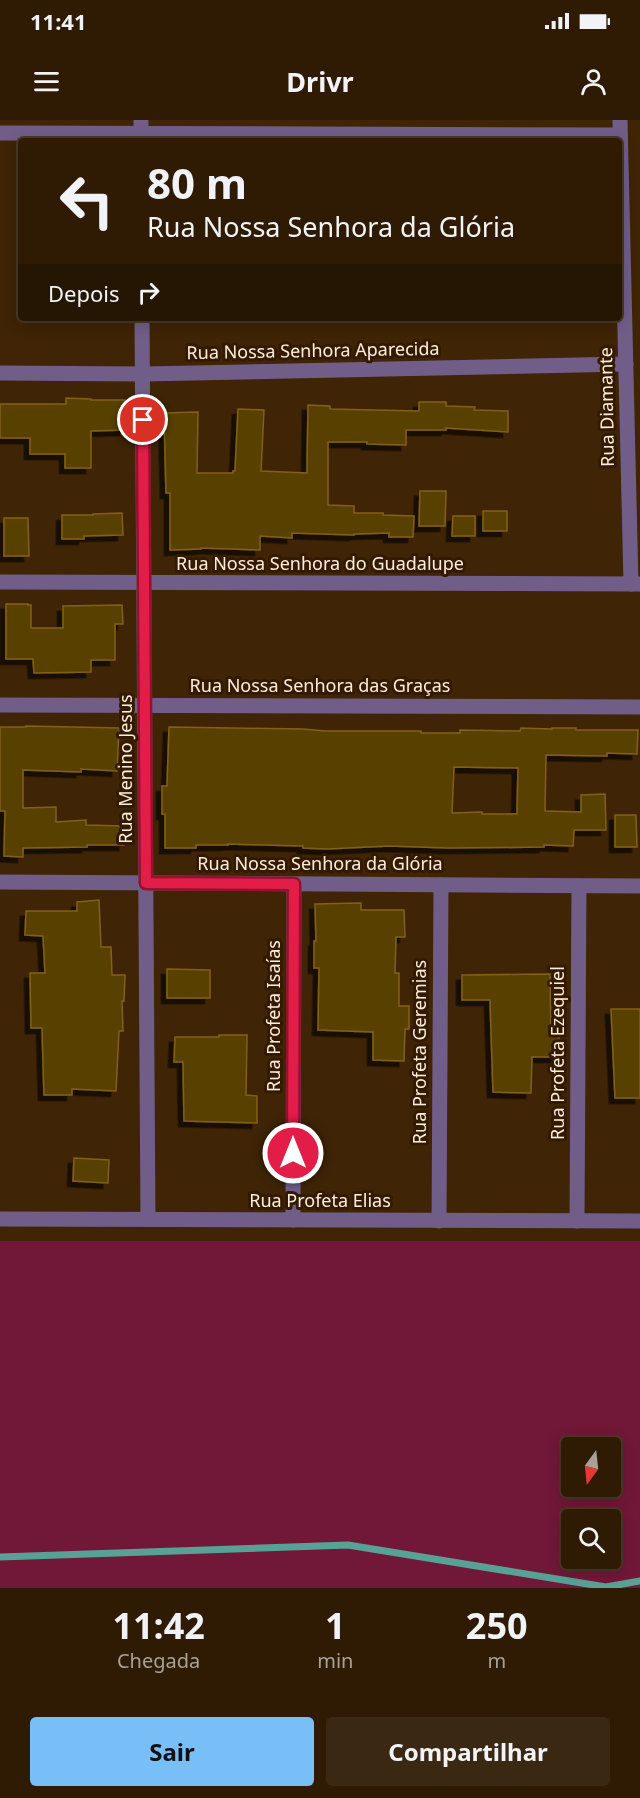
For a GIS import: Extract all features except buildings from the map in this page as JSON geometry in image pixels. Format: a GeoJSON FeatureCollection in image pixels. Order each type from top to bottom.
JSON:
{"type":"FeatureCollection","features":[{"type":"Feature","properties":{"kind":"street"},"geometry":{"type":"LineString","coordinates":[[0,133],[620,128]]}},
{"type":"Feature","properties":{"kind":"street","name":"Rua Diamante"},"geometry":{"type":"LineString","coordinates":[[622,207],[626,364],[636,584]]}},
{"type":"Feature","properties":{"kind":"street","name":"Rua Menino Jesus"},"geometry":{"type":"LineString","coordinates":[[142,321],[148,1219]]}},
{"type":"Feature","properties":{"kind":"street","name":"Rua Nossa Senhora Aparecida"},"geometry":{"type":"LineString","coordinates":[[0,373],[143,374],[626,364]]}},
{"type":"Feature","properties":{"kind":"street","name":"Rua Nossa Senhora do Guadalupe"},"geometry":{"type":"LineString","coordinates":[[0,582],[636,584]]}},
{"type":"Feature","properties":{"kind":"street","name":"Rua Nossa Senhora das Graças"},"geometry":{"type":"LineString","coordinates":[[0,705],[640,707]]}},
{"type":"Feature","properties":{"kind":"street","name":"Rua Nossa Senhora da Glória"},"geometry":{"type":"LineString","coordinates":[[0,882],[640,886]]}},
{"type":"Feature","properties":{"kind":"street","name":"Rua Profeta Isaías"},"geometry":{"type":"LineString","coordinates":[[293,1220],[294,884]]}},
{"type":"Feature","properties":{"kind":"street","name":"Rua Profeta Geremias"},"geometry":{"type":"LineString","coordinates":[[438,1221],[441,885]]}},
{"type":"Feature","properties":{"kind":"street","name":"Rua Profeta Ezequiel"},"geometry":{"type":"LineString","coordinates":[[577,1221],[579,885]]}},
{"type":"Feature","properties":{"kind":"street","name":"Rua Profeta Elias"},"geometry":{"type":"LineString","coordinates":[[0,1219],[640,1221]]}},
{"type":"Feature","properties":{"kind":"shaded area"},"geometry":{"type":"Polygon","coordinates":[[[0,1241],[640,1241],[640,1588],[0,1588],[0,1241]]]}},
{"type":"Feature","properties":{"kind":"waterway"},"geometry":{"type":"LineString","coordinates":[[0,1557],[348,1545],[606,1587],[640,1581]]}},
{"type":"Feature","properties":{"kind":"route"},"geometry":{"type":"LineString","coordinates":[[143,420],[146,883],[294,884],[293,1153]]}}]}
